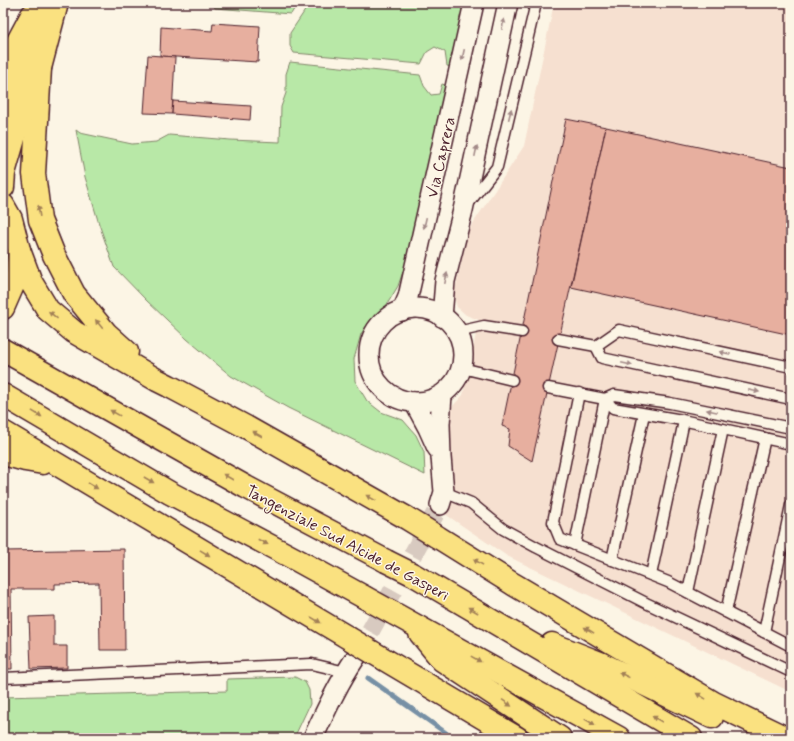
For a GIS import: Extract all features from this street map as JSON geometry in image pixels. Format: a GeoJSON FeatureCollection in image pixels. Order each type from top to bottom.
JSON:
{"type":"FeatureCollection","features":[{"type":"Feature","properties":{"kind":"highway"},"geometry":{"type":"LineString","coordinates":[[3,64],[32,15],[50,4]]}},
{"type":"Feature","properties":{"kind":"highway"},"geometry":{"type":"LineString","coordinates":[[50,4],[40,68],[34,174],[40,220],[54,255],[74,294],[106,333],[157,380]]}},
{"type":"Feature","properties":{"kind":"highway"},"geometry":{"type":"LineString","coordinates":[[3,115],[50,4]]}},
{"type":"Feature","properties":{"kind":"highway"},"geometry":{"type":"LineString","coordinates":[[3,187],[4,172],[23,107],[40,68]]}},
{"type":"Feature","properties":{"kind":"highway"},"geometry":{"type":"LineString","coordinates":[[3,205],[11,219],[19,250],[31,282],[48,310],[74,332],[157,380],[253,431],[405,517],[513,584],[714,703],[786,738]]}},
{"type":"Feature","properties":{"kind":"highway"},"geometry":{"type":"LineString","coordinates":[[3,308],[18,276],[19,250]]}},
{"type":"Feature","properties":{"kind":"highway","name":"Tangenziale Sud Alcide de Gasperi"},"geometry":{"type":"LineString","coordinates":[[9,353],[246,487],[414,575],[691,738]]}},
{"type":"Feature","properties":{"kind":"highway"},"geometry":{"type":"LineString","coordinates":[[3,395],[170,493],[302,563],[619,738]]}},
{"type":"Feature","properties":{"kind":"highway"},"geometry":{"type":"LineString","coordinates":[[3,432],[347,638],[358,660],[517,738]]}},
{"type":"Feature","properties":{"kind":"highway"},"geometry":{"type":"LineString","coordinates":[[3,454],[25,460],[60,466]]}},
{"type":"Feature","properties":{"kind":"highway"},"geometry":{"type":"LineString","coordinates":[[492,622],[600,663],[748,735],[761,738]]}},
{"type":"Feature","properties":{"kind":"highway"},"geometry":{"type":"LineString","coordinates":[[413,624],[442,660],[560,738]]}},
{"type":"Feature","properties":{"kind":"street","name":"Via Caprera"},"geometry":{"type":"LineString","coordinates":[[402,311],[408,297],[474,3]]}},
{"type":"Feature","properties":{"kind":"street","name":"Via Caprera"},"geometry":{"type":"LineString","coordinates":[[442,317],[445,281],[463,210],[508,3]]}},
{"type":"Feature","properties":{"kind":"street"},"geometry":{"type":"LineString","coordinates":[[423,309],[442,317],[453,326],[460,339],[463,353],[462,368],[449,390],[442,395],[429,401],[414,402],[400,400],[387,392],[378,382],[371,369],[370,354],[372,340],[379,327],[389,317],[402,311],[423,309]]}},
{"type":"Feature","properties":{"kind":"street"},"geometry":{"type":"LineString","coordinates":[[442,395],[440,424],[442,498]]}},
{"type":"Feature","properties":{"kind":"street"},"geometry":{"type":"LineString","coordinates":[[414,402],[441,457]]}},
{"type":"Feature","properties":{"kind":"street"},"geometry":{"type":"LineString","coordinates":[[313,738],[342,682],[358,660]]}},
{"type":"Feature","properties":{"kind":"lane","name":"Via Caprera"},"geometry":{"type":"LineString","coordinates":[[463,210],[497,167],[536,3]]}},
{"type":"Feature","properties":{"kind":"lane"},"geometry":{"type":"LineString","coordinates":[[457,332],[484,326],[522,332]]}},
{"type":"Feature","properties":{"kind":"lane"},"geometry":{"type":"LineString","coordinates":[[558,339],[596,346],[619,330],[791,367]]}},
{"type":"Feature","properties":{"kind":"lane"},"geometry":{"type":"LineString","coordinates":[[596,346],[602,358],[791,399]]}},
{"type":"Feature","properties":{"kind":"lane"},"geometry":{"type":"LineString","coordinates":[[462,368],[512,380]]}},
{"type":"Feature","properties":{"kind":"lane"},"geometry":{"type":"LineString","coordinates":[[548,388],[605,399],[614,395],[670,402],[791,428]]}},
{"type":"Feature","properties":{"kind":"lane"},"geometry":{"type":"LineString","coordinates":[[579,393],[553,522],[560,539],[668,582],[791,646]]}},
{"type":"Feature","properties":{"kind":"lane"},"geometry":{"type":"LineString","coordinates":[[605,399],[612,408],[684,421],[791,444]]}},
{"type":"Feature","properties":{"kind":"lane"},"geometry":{"type":"LineString","coordinates":[[575,545],[605,399]]}},
{"type":"Feature","properties":{"kind":"lane"},"geometry":{"type":"LineString","coordinates":[[612,560],[644,414]]}},
{"type":"Feature","properties":{"kind":"lane"},"geometry":{"type":"LineString","coordinates":[[651,575],[684,421]]}},
{"type":"Feature","properties":{"kind":"lane"},"geometry":{"type":"LineString","coordinates":[[688,592],[723,429]]}},
{"type":"Feature","properties":{"kind":"lane"},"geometry":{"type":"LineString","coordinates":[[726,612],[765,438]]}},
{"type":"Feature","properties":{"kind":"lane"},"geometry":{"type":"LineString","coordinates":[[442,498],[471,503],[503,529],[536,547],[646,603],[791,672]]}},
{"type":"Feature","properties":{"kind":"lane"},"geometry":{"type":"LineString","coordinates":[[764,632],[791,505]]}},
{"type":"Feature","properties":{"kind":"lane"},"geometry":{"type":"LineString","coordinates":[[3,678],[312,664],[358,660]]}},
{"type":"Feature","properties":{"kind":"shaded area"},"geometry":{"type":"Polygon","coordinates":[[[3,3],[12,3],[3,28],[3,3]]]}},
{"type":"Feature","properties":{"kind":"shaded area"},"geometry":{"type":"Polygon","coordinates":[[[554,3],[791,3],[791,692],[507,556],[442,512],[445,424],[451,408],[463,395],[479,320],[466,315],[457,307],[454,295],[468,231],[524,146],[554,3]]]}},
{"type":"Feature","properties":{"kind":"green space"},"geometry":{"type":"Polygon","coordinates":[[[212,3],[298,3],[291,14],[215,8],[212,3]]]}},
{"type":"Feature","properties":{"kind":"green space"},"geometry":{"type":"Polygon","coordinates":[[[310,3],[465,3],[452,67],[447,66],[445,52],[435,47],[427,52],[421,64],[294,53],[290,46],[290,33],[310,3]]]}},
{"type":"Feature","properties":{"kind":"green space"},"geometry":{"type":"Polygon","coordinates":[[[290,62],[420,75],[424,86],[431,95],[439,94],[442,84],[448,86],[406,263],[398,286],[386,306],[371,319],[361,334],[354,359],[355,381],[367,401],[381,412],[403,420],[416,435],[424,452],[425,475],[288,408],[231,376],[187,339],[114,267],[99,224],[85,177],[76,130],[80,133],[132,144],[156,142],[169,135],[280,142],[281,107],[286,93],[286,74],[290,62]]]}},
{"type":"Feature","properties":{"kind":"green space"},"geometry":{"type":"Polygon","coordinates":[[[295,677],[305,682],[309,690],[310,704],[294,738],[3,738],[3,697],[227,691],[227,679],[295,677]]]}},
{"type":"Feature","properties":{"kind":"building"},"geometry":{"type":"Polygon","coordinates":[[[213,23],[260,26],[258,62],[160,56],[161,27],[212,31],[213,23]]]}},
{"type":"Feature","properties":{"kind":"building"},"geometry":{"type":"Polygon","coordinates":[[[148,55],[175,57],[172,114],[144,113],[148,55]]]}},
{"type":"Feature","properties":{"kind":"building"},"geometry":{"type":"Polygon","coordinates":[[[173,101],[251,106],[250,120],[172,114],[173,101]]]}},
{"type":"Feature","properties":{"kind":"building"},"geometry":{"type":"Polygon","coordinates":[[[566,119],[606,127],[532,461],[508,446],[510,429],[502,426],[566,119]]]}},
{"type":"Feature","properties":{"kind":"building"},"geometry":{"type":"Polygon","coordinates":[[[606,127],[791,167],[791,335],[571,287],[606,127]]]}},
{"type":"Feature","properties":{"kind":"building"},"geometry":{"type":"Polygon","coordinates":[[[124,549],[125,650],[100,650],[99,583],[55,584],[55,589],[11,589],[12,669],[3,669],[3,551],[124,549]]]}},
{"type":"Feature","properties":{"kind":"building"},"geometry":{"type":"Polygon","coordinates":[[[54,616],[54,646],[67,646],[67,668],[31,669],[29,617],[54,616]]]}},
{"type":"Feature","properties":{"kind":"waterway"},"geometry":{"type":"LineString","coordinates":[[368,678],[446,733],[450,738]]}},
{"type":"Feature","properties":{"kind":"tunnel"},"geometry":{"type":"LineString","coordinates":[[356,657],[440,505]]}}]}
